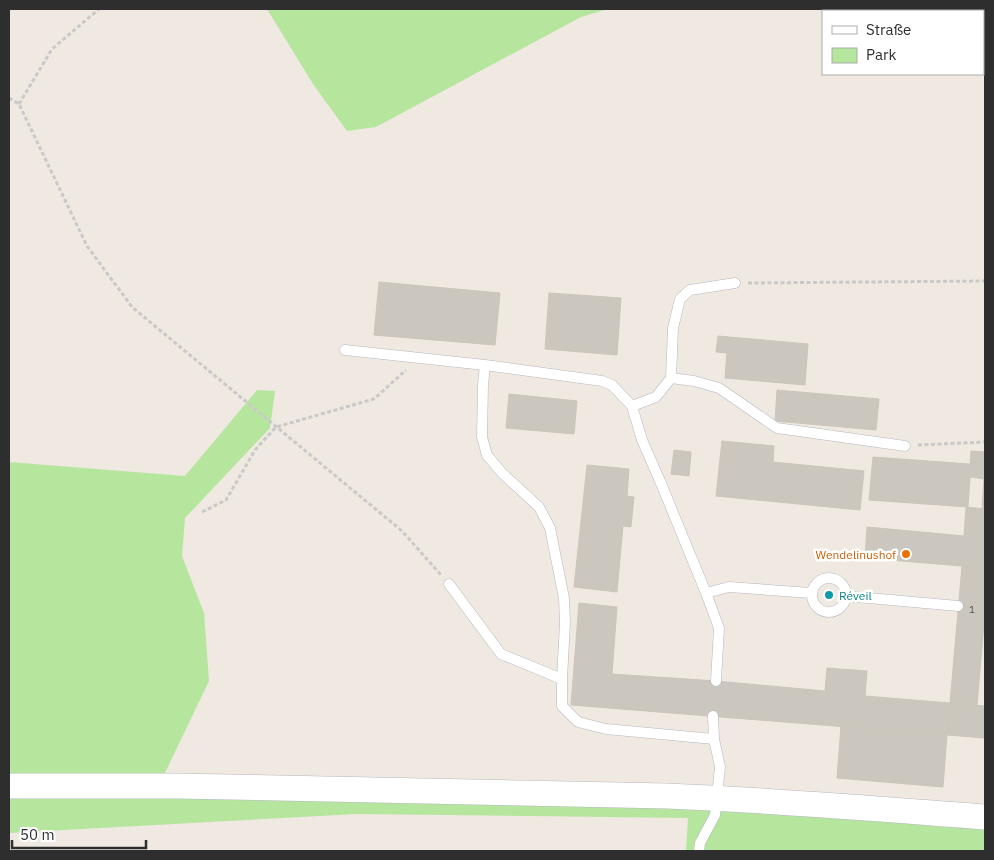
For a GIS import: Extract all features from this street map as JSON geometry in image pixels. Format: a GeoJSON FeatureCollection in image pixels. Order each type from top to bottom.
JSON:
{"type":"FeatureCollection","features":[{"type":"Feature","properties":{"kind":"street"},"geometry":{"type":"LineString","coordinates":[[9,786],[177,786],[657,796],[716,798],[985,817]]}},
{"type":"Feature","properties":{"kind":"lane"},"geometry":{"type":"LineString","coordinates":[[632,406],[656,397],[671,378],[673,328],[680,299],[690,290],[735,283]]}},
{"type":"Feature","properties":{"kind":"lane"},"geometry":{"type":"LineString","coordinates":[[345,350],[485,365],[602,381],[612,385],[632,406],[642,440],[706,592],[719,628],[716,681]]}},
{"type":"Feature","properties":{"kind":"lane"},"geometry":{"type":"LineString","coordinates":[[485,365],[482,437],[487,455],[502,473],[539,507],[550,528],[566,623],[562,706],[578,722],[606,729],[714,739]]}},
{"type":"Feature","properties":{"kind":"lane"},"geometry":{"type":"LineString","coordinates":[[671,378],[694,381],[719,388],[776,428],[905,446]]}},
{"type":"Feature","properties":{"kind":"lane"},"geometry":{"type":"LineString","coordinates":[[833,578],[838,580],[846,590],[846,596],[845,602],[838,610],[828,613],[817,609],[811,599],[812,588],[821,579],[833,578]]}},
{"type":"Feature","properties":{"kind":"lane"},"geometry":{"type":"LineString","coordinates":[[449,584],[501,654],[562,678]]}},
{"type":"Feature","properties":{"kind":"lane"},"geometry":{"type":"LineString","coordinates":[[706,592],[729,587],[811,593]]}},
{"type":"Feature","properties":{"kind":"lane"},"geometry":{"type":"LineString","coordinates":[[846,596],[958,606]]}},
{"type":"Feature","properties":{"kind":"lane"},"geometry":{"type":"LineString","coordinates":[[699,851],[700,844],[715,814],[720,767],[714,739],[713,716]]}},
{"type":"Feature","properties":{"kind":"path"},"geometry":{"type":"LineString","coordinates":[[19,104],[52,48],[99,9]]}},
{"type":"Feature","properties":{"kind":"path"},"geometry":{"type":"LineString","coordinates":[[9,98],[19,104],[87,246],[132,306],[402,531],[449,584]]}},
{"type":"Feature","properties":{"kind":"path"},"geometry":{"type":"LineString","coordinates":[[735,283],[985,281]]}},
{"type":"Feature","properties":{"kind":"path"},"geometry":{"type":"LineString","coordinates":[[202,512],[226,500],[255,450],[276,427],[374,399],[419,358]]}},
{"type":"Feature","properties":{"kind":"path"},"geometry":{"type":"LineString","coordinates":[[905,446],[985,442]]}},
{"type":"Feature","properties":{"kind":"green space"},"geometry":{"type":"Polygon","coordinates":[[[267,9],[608,9],[581,17],[376,127],[347,131],[313,84],[267,9]]]}},
{"type":"Feature","properties":{"kind":"green space"},"geometry":{"type":"Polygon","coordinates":[[[257,390],[275,391],[270,428],[185,518],[182,556],[204,613],[209,681],[163,777],[985,810],[985,851],[686,851],[688,818],[357,814],[9,833],[9,462],[185,476],[257,390]]]}},
{"type":"Feature","properties":{"kind":"building"},"geometry":{"type":"Polygon","coordinates":[[[379,282],[500,293],[495,345],[374,335],[379,282]]]}},
{"type":"Feature","properties":{"kind":"building"},"geometry":{"type":"Polygon","coordinates":[[[549,293],[621,298],[617,355],[545,349],[549,293]]]}},
{"type":"Feature","properties":{"kind":"building"},"geometry":{"type":"Polygon","coordinates":[[[718,336],[808,344],[805,385],[725,378],[727,353],[716,352],[718,336]]]}},
{"type":"Feature","properties":{"kind":"building"},"geometry":{"type":"Polygon","coordinates":[[[777,390],[879,399],[876,430],[775,421],[777,390]]]}},
{"type":"Feature","properties":{"kind":"building"},"geometry":{"type":"Polygon","coordinates":[[[509,394],[577,401],[574,434],[506,428],[509,394]]]}},
{"type":"Feature","properties":{"kind":"building"},"geometry":{"type":"Polygon","coordinates":[[[722,441],[774,446],[773,462],[864,471],[860,510],[716,496],[722,441]]]}},
{"type":"Feature","properties":{"kind":"building"},"geometry":{"type":"Polygon","coordinates":[[[674,450],[691,452],[689,476],[671,474],[674,450]]]}},
{"type":"Feature","properties":{"kind":"building"},"geometry":{"type":"Polygon","coordinates":[[[971,451],[985,452],[985,479],[970,477],[968,507],[869,500],[873,457],[970,464],[971,451]]]}},
{"type":"Feature","properties":{"kind":"building"},"geometry":{"type":"Polygon","coordinates":[[[587,465],[629,469],[627,496],[634,497],[631,527],[623,526],[617,592],[574,587],[587,465]]]}},
{"type":"Feature","properties":{"kind":"building"},"geometry":{"type":"Polygon","coordinates":[[[984,478],[985,509],[982,509],[984,478]]]}},
{"type":"Feature","properties":{"kind":"building"},"geometry":{"type":"Polygon","coordinates":[[[966,507],[985,509],[985,612],[977,705],[950,703],[962,566],[865,558],[867,527],[964,536],[966,507]]]}},
{"type":"Feature","properties":{"kind":"building"},"geometry":{"type":"Polygon","coordinates":[[[579,603],[617,607],[612,674],[825,691],[827,668],[867,671],[865,696],[950,703],[947,735],[571,705],[579,603]]]}},
{"type":"Feature","properties":{"kind":"building"},"geometry":{"type":"Polygon","coordinates":[[[950,703],[985,706],[985,738],[947,735],[950,703]]]}},
{"type":"Feature","properties":{"kind":"building"},"geometry":{"type":"Polygon","coordinates":[[[841,726],[947,735],[943,787],[837,778],[841,726]]]}},
{"type":"Feature","properties":{"kind":"place","name":"Wendelinushof"},"geometry":{"type":"Point","coordinates":[906,554]}},
{"type":"Feature","properties":{"kind":"place","name":"Réveil"},"geometry":{"type":"Point","coordinates":[829,595]}}]}
